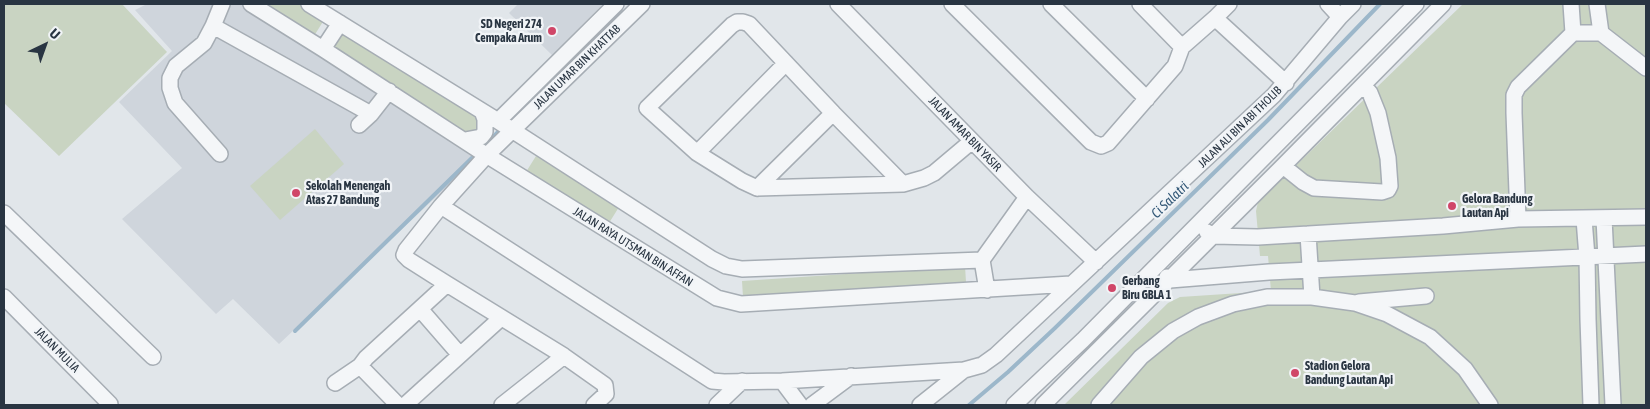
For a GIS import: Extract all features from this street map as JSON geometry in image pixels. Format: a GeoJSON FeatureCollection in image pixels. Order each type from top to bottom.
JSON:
{"type":"FeatureCollection","features":[{"type":"Feature","properties":{"kind":"street"},"geometry":{"type":"LineString","coordinates":[[220,154],[175,103],[170,88],[170,78],[176,66],[204,42],[213,26],[221,4]]}},
{"type":"Feature","properties":{"kind":"street","name":"JALAN RAYA UTSMAN BIN AFFAN"},"geometry":{"type":"LineString","coordinates":[[251,4],[708,294],[726,301],[741,304],[1071,284]]}},
{"type":"Feature","properties":{"kind":"street"},"geometry":{"type":"LineString","coordinates":[[309,4],[482,111],[712,259],[733,268],[982,260]]}},
{"type":"Feature","properties":{"kind":"street","name":"JALAN UMAR BIN KHATTAB"},"geometry":{"type":"LineString","coordinates":[[505,126],[616,4]]}},
{"type":"Feature","properties":{"kind":"street","name":"JALAN UMAR BIN KHATTAB"},"geometry":{"type":"LineString","coordinates":[[505,126],[642,4]]}},
{"type":"Feature","properties":{"kind":"street","name":"JALAN AMAR BIN YASIR"},"geometry":{"type":"LineString","coordinates":[[838,4],[1027,198],[1096,262]]}},
{"type":"Feature","properties":{"kind":"street"},"geometry":{"type":"LineString","coordinates":[[952,4],[1091,142],[1101,146],[1108,143],[1175,66],[1182,47],[1216,18],[1228,4]]}},
{"type":"Feature","properties":{"kind":"street"},"geometry":{"type":"LineString","coordinates":[[1051,4],[1147,99]]}},
{"type":"Feature","properties":{"kind":"street"},"geometry":{"type":"LineString","coordinates":[[1140,4],[1182,47]]}},
{"type":"Feature","properties":{"kind":"street"},"geometry":{"type":"LineString","coordinates":[[1328,4],[1340,17]]}},
{"type":"Feature","properties":{"kind":"street","name":"JALAN ALI BIN ABI THOLIB"},"geometry":{"type":"LineString","coordinates":[[964,370],[982,365],[996,355],[1096,262],[1286,83],[1340,17],[1353,4]]}},
{"type":"Feature","properties":{"kind":"street"},"geometry":{"type":"LineString","coordinates":[[1014,405],[1069,353],[1416,4]]}},
{"type":"Feature","properties":{"kind":"street"},"geometry":{"type":"LineString","coordinates":[[1043,405],[1170,280],[1443,4]]}},
{"type":"Feature","properties":{"kind":"street"},"geometry":{"type":"LineString","coordinates":[[1571,4],[1573,33]]}},
{"type":"Feature","properties":{"kind":"street"},"geometry":{"type":"LineString","coordinates":[[1597,4],[1601,33]]}},
{"type":"Feature","properties":{"kind":"street"},"geometry":{"type":"LineString","coordinates":[[1216,18],[1286,83]]}},
{"type":"Feature","properties":{"kind":"street"},"geometry":{"type":"LineString","coordinates":[[903,184],[833,113],[750,24],[737,22],[648,106],[648,110],[698,153],[742,181],[757,188],[903,184],[934,173],[972,140]]}},
{"type":"Feature","properties":{"kind":"street"},"geometry":{"type":"LineString","coordinates":[[323,49],[340,23]]}},
{"type":"Feature","properties":{"kind":"street"},"geometry":{"type":"LineString","coordinates":[[213,26],[371,114]]}},
{"type":"Feature","properties":{"kind":"street"},"geometry":{"type":"LineString","coordinates":[[1518,219],[1514,95],[1518,87],[1573,33],[1601,33],[1646,68]]}},
{"type":"Feature","properties":{"kind":"street"},"geometry":{"type":"LineString","coordinates":[[698,153],[786,63]]}},
{"type":"Feature","properties":{"kind":"street"},"geometry":{"type":"LineString","coordinates":[[1283,166],[1314,188],[1382,192],[1388,190],[1390,186],[1388,158],[1378,113],[1370,93],[1363,85]]}},
{"type":"Feature","properties":{"kind":"street"},"geometry":{"type":"LineString","coordinates":[[359,125],[371,114],[389,91]]}},
{"type":"Feature","properties":{"kind":"street"},"geometry":{"type":"LineString","coordinates":[[482,111],[485,119],[485,132],[480,137],[477,149],[441,206],[404,255],[447,284],[564,356],[605,385],[606,394],[594,405]]}},
{"type":"Feature","properties":{"kind":"street"},"geometry":{"type":"LineString","coordinates":[[757,188],[833,113]]}},
{"type":"Feature","properties":{"kind":"street"},"geometry":{"type":"LineString","coordinates":[[477,149],[505,126]]}},
{"type":"Feature","properties":{"kind":"street"},"geometry":{"type":"LineString","coordinates":[[987,290],[982,260],[1027,198]]}},
{"type":"Feature","properties":{"kind":"street"},"geometry":{"type":"LineString","coordinates":[[441,206],[704,377],[716,382],[782,381],[964,370]]}},
{"type":"Feature","properties":{"kind":"street"},"geometry":{"type":"LineString","coordinates":[[4,213],[153,357]]}},
{"type":"Feature","properties":{"kind":"street"},"geometry":{"type":"LineString","coordinates":[[1197,225],[1213,236],[1258,237],[1443,226],[1518,219],[1646,217]]}},
{"type":"Feature","properties":{"kind":"street"},"geometry":{"type":"LineString","coordinates":[[1604,218],[1613,405]]}},
{"type":"Feature","properties":{"kind":"street"},"geometry":{"type":"LineString","coordinates":[[1584,219],[1587,257],[1591,405]]}},
{"type":"Feature","properties":{"kind":"street"},"geometry":{"type":"LineString","coordinates":[[1308,234],[1312,297]]}},
{"type":"Feature","properties":{"kind":"street"},"geometry":{"type":"LineString","coordinates":[[1155,266],[1170,280],[1310,270],[1646,254]]}},
{"type":"Feature","properties":{"kind":"street"},"geometry":{"type":"LineString","coordinates":[[334,383],[360,366],[366,358],[447,284]]}},
{"type":"Feature","properties":{"kind":"street"},"geometry":{"type":"LineString","coordinates":[[1355,303],[1426,296]]}},
{"type":"Feature","properties":{"kind":"street","name":"JALAN MULIA"},"geometry":{"type":"LineString","coordinates":[[4,297],[110,404]]}},
{"type":"Feature","properties":{"kind":"street"},"geometry":{"type":"LineString","coordinates":[[1099,405],[1141,358],[1173,331],[1198,317],[1233,304],[1266,297],[1312,297],[1355,303],[1387,314],[1430,337],[1465,369],[1490,405]]}},
{"type":"Feature","properties":{"kind":"street"},"geometry":{"type":"LineString","coordinates":[[420,309],[460,355]]}},
{"type":"Feature","properties":{"kind":"street"},"geometry":{"type":"LineString","coordinates":[[1588,319],[1608,317]]}},
{"type":"Feature","properties":{"kind":"street"},"geometry":{"type":"LineString","coordinates":[[405,405],[501,318]]}},
{"type":"Feature","properties":{"kind":"street"},"geometry":{"type":"LineString","coordinates":[[502,405],[564,356]]}},
{"type":"Feature","properties":{"kind":"street"},"geometry":{"type":"LineString","coordinates":[[360,366],[398,405]]}},
{"type":"Feature","properties":{"kind":"street"},"geometry":{"type":"LineString","coordinates":[[920,405],[964,370]]}},
{"type":"Feature","properties":{"kind":"street"},"geometry":{"type":"LineString","coordinates":[[812,405],[852,376]]}},
{"type":"Feature","properties":{"kind":"street"},"geometry":{"type":"LineString","coordinates":[[704,377],[718,404],[742,381]]}},
{"type":"Feature","properties":{"kind":"street"},"geometry":{"type":"LineString","coordinates":[[782,381],[800,405]]}},
{"type":"Feature","properties":{"kind":"shaded area","name":"Sekolah Menengah Atas 27 Bandung"},"geometry":{"type":"Polygon","coordinates":[[[147,4],[249,4],[483,153],[279,344],[233,299],[216,314],[122,219],[182,168],[119,102],[172,51],[135,10],[147,4]]]}},
{"type":"Feature","properties":{"kind":"shaded area","name":"SD Negeri 274 Cempaka Arum"},"geometry":{"type":"Polygon","coordinates":[[[518,4],[603,4],[552,55],[509,13],[518,4]]]}},
{"type":"Feature","properties":{"kind":"green space"},"geometry":{"type":"Polygon","coordinates":[[[4,4],[122,4],[167,52],[59,156],[4,103],[4,4]]]}},
{"type":"Feature","properties":{"kind":"green space"},"geometry":{"type":"Polygon","coordinates":[[[263,4],[299,4],[324,20],[314,36],[263,4]]]}},
{"type":"Feature","properties":{"kind":"green space","name":"Gelora Bandung Lautan Api"},"geometry":{"type":"Polygon","coordinates":[[[1463,4],[1646,4],[1646,405],[1064,405],[1168,303],[1180,297],[1271,291],[1268,256],[1260,256],[1256,211],[1258,202],[1463,4]]]}},
{"type":"Feature","properties":{"kind":"green space"},"geometry":{"type":"Polygon","coordinates":[[[343,31],[480,118],[479,131],[468,135],[332,48],[343,31]]]}},
{"type":"Feature","properties":{"kind":"green space"},"geometry":{"type":"Polygon","coordinates":[[[315,129],[344,164],[280,220],[250,186],[315,129]]]}},
{"type":"Feature","properties":{"kind":"green space"},"geometry":{"type":"Polygon","coordinates":[[[536,156],[619,207],[609,223],[526,172],[536,156]]]}},
{"type":"Feature","properties":{"kind":"green space"},"geometry":{"type":"Polygon","coordinates":[[[965,266],[966,282],[743,297],[742,281],[965,266]]]}},
{"type":"Feature","properties":{"kind":"waterway","name":"Ci Salatri"},"geometry":{"type":"LineString","coordinates":[[969,405],[1055,328],[1268,120],[1380,4]]}},
{"type":"Feature","properties":{"kind":"waterway"},"geometry":{"type":"LineString","coordinates":[[507,124],[542,91]]}},
{"type":"Feature","properties":{"kind":"waterway"},"geometry":{"type":"LineString","coordinates":[[482,148],[502,128]]}},
{"type":"Feature","properties":{"kind":"waterway"},"geometry":{"type":"LineString","coordinates":[[295,331],[477,153]]}},
{"type":"Feature","properties":{"kind":"place","name":"SD Negeri 274 Cempaka Arum"},"geometry":{"type":"Point","coordinates":[552,31]}},
{"type":"Feature","properties":{"kind":"place","name":"Sekolah Menengah Atas 27 Bandung"},"geometry":{"type":"Point","coordinates":[296,193]}},
{"type":"Feature","properties":{"kind":"place","name":"Gelora Bandung Lautan Api"},"geometry":{"type":"Point","coordinates":[1452,206]}},
{"type":"Feature","properties":{"kind":"place","name":"Gerbang Biru GBLA 1"},"geometry":{"type":"Point","coordinates":[1112,288]}},
{"type":"Feature","properties":{"kind":"place","name":"Stadion Gelora Bandung Lautan Api"},"geometry":{"type":"Point","coordinates":[1295,373]}}]}
